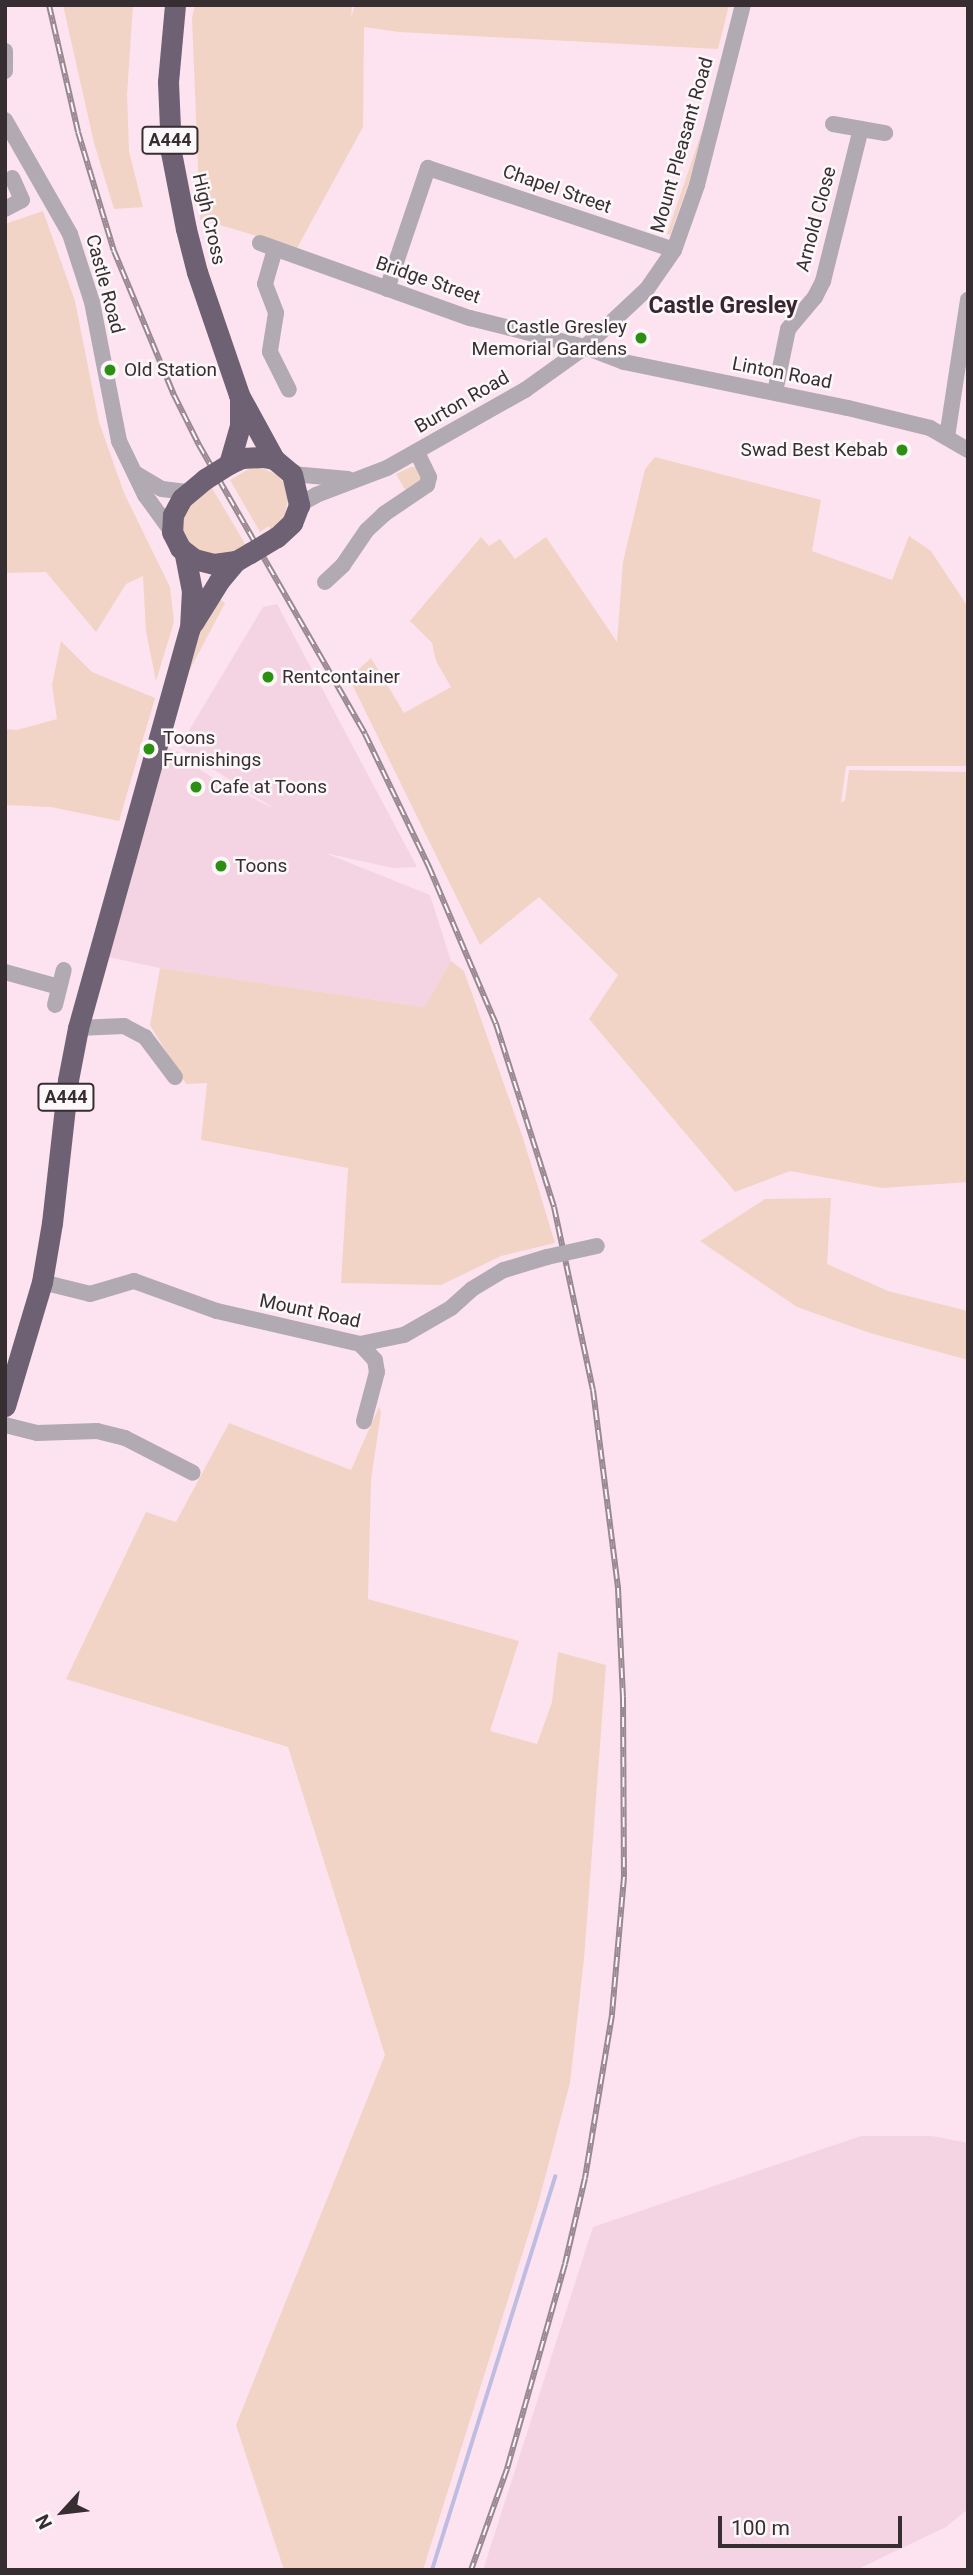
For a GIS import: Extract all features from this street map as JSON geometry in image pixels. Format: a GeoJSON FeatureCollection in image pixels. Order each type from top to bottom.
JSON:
{"type":"FeatureCollection","features":[{"type":"Feature","properties":{"kind":"highway","name":"High Cross"},"geometry":{"type":"LineString","coordinates":[[175,5],[168,82],[171,152],[197,272],[239,395],[274,459]]}},
{"type":"Feature","properties":{"kind":"highway","name":"High Cross"},"geometry":{"type":"LineString","coordinates":[[229,464],[240,426],[239,395]]}},
{"type":"Feature","properties":{"kind":"highway"},"geometry":{"type":"LineString","coordinates":[[172,532],[173,515],[187,492],[205,479],[229,464],[251,457],[274,459]]}},
{"type":"Feature","properties":{"kind":"highway","name":"A444"},"geometry":{"type":"LineString","coordinates":[[274,459],[292,474]]}},
{"type":"Feature","properties":{"kind":"highway"},"geometry":{"type":"LineString","coordinates":[[292,474],[299,505]]}},
{"type":"Feature","properties":{"kind":"highway","name":"A444"},"geometry":{"type":"LineString","coordinates":[[190,628],[219,581],[243,557],[276,537],[292,523],[299,505]]}},
{"type":"Feature","properties":{"kind":"highway","name":"A444"},"geometry":{"type":"LineString","coordinates":[[5,1406],[42,1282],[52,1223],[68,1080],[78,1028],[190,628],[192,591],[185,554],[172,532]]}},
{"type":"Feature","properties":{"kind":"highway","name":"A444"},"geometry":{"type":"LineString","coordinates":[[185,554],[201,562],[243,557]]}},
{"type":"Feature","properties":{"kind":"street","name":"Mount Pleasant Road"},"geometry":{"type":"LineString","coordinates":[[585,346],[647,289],[674,250],[697,185],[743,5]]}},
{"type":"Feature","properties":{"kind":"street"},"geometry":{"type":"LineString","coordinates":[[5,51],[5,71]]}},
{"type":"Feature","properties":{"kind":"street","name":"Castle Road"},"geometry":{"type":"LineString","coordinates":[[5,120],[56,204],[82,265],[114,421],[133,472],[172,532]]}},
{"type":"Feature","properties":{"kind":"street"},"geometry":{"type":"LineString","coordinates":[[833,124],[885,133]]}},
{"type":"Feature","properties":{"kind":"street","name":"Arnold Close"},"geometry":{"type":"LineString","coordinates":[[775,392],[788,330],[815,297],[822,281],[861,129]]}},
{"type":"Feature","properties":{"kind":"street","name":"Chapel Street"},"geometry":{"type":"LineString","coordinates":[[387,289],[428,168],[674,250]]}},
{"type":"Feature","properties":{"kind":"street"},"geometry":{"type":"LineString","coordinates":[[5,209],[22,200],[12,178]]}},
{"type":"Feature","properties":{"kind":"street","name":"Bridge Street"},"geometry":{"type":"LineString","coordinates":[[289,390],[270,352],[276,313],[265,284],[268,246],[470,318],[585,346]]}},
{"type":"Feature","properties":{"kind":"street"},"geometry":{"type":"LineString","coordinates":[[947,437],[955,402],[968,300]]}},
{"type":"Feature","properties":{"kind":"street","name":"Linton Road"},"geometry":{"type":"LineString","coordinates":[[585,346],[615,360],[906,422],[947,437],[968,450]]}},
{"type":"Feature","properties":{"kind":"street","name":"Burton Road"},"geometry":{"type":"LineString","coordinates":[[299,505],[352,480],[387,468],[417,452],[525,390],[585,346]]}},
{"type":"Feature","properties":{"kind":"street"},"geometry":{"type":"LineString","coordinates":[[325,582],[353,552],[367,530],[384,514],[421,492],[427,485],[429,477],[417,452]]}},
{"type":"Feature","properties":{"kind":"street"},"geometry":{"type":"LineString","coordinates":[[133,472],[162,489],[187,492]]}},
{"type":"Feature","properties":{"kind":"street","name":"Burton Road"},"geometry":{"type":"LineString","coordinates":[[292,474],[352,480]]}},
{"type":"Feature","properties":{"kind":"street"},"geometry":{"type":"LineString","coordinates":[[55,1005],[64,970]]}},
{"type":"Feature","properties":{"kind":"street"},"geometry":{"type":"LineString","coordinates":[[5,971],[59,987]]}},
{"type":"Feature","properties":{"kind":"street"},"geometry":{"type":"LineString","coordinates":[[78,1028],[124,1026],[135,1031],[145,1037],[175,1077]]}},
{"type":"Feature","properties":{"kind":"street","name":"Mount Road"},"geometry":{"type":"LineString","coordinates":[[42,1282],[90,1294],[134,1282],[218,1311],[360,1345],[404,1335],[452,1308],[472,1289],[504,1270],[597,1246]]}},
{"type":"Feature","properties":{"kind":"street"},"geometry":{"type":"LineString","coordinates":[[360,1345],[375,1360],[377,1372],[364,1421]]}},
{"type":"Feature","properties":{"kind":"street"},"geometry":{"type":"LineString","coordinates":[[5,1426],[37,1433],[97,1431],[125,1438],[193,1473]]}},
{"type":"Feature","properties":{"kind":"shaded area"},"geometry":{"type":"Polygon","coordinates":[[[63,5],[133,5],[127,95],[129,151],[143,207],[114,209],[94,143],[63,5]]]}},
{"type":"Feature","properties":{"kind":"shaded area"},"geometry":{"type":"Polygon","coordinates":[[[195,5],[352,5],[351,18],[355,5],[729,5],[718,49],[399,32],[364,27],[363,127],[297,248],[200,219],[192,18],[195,5]]]}},
{"type":"Feature","properties":{"kind":"shaded area"},"geometry":{"type":"Polygon","coordinates":[[[703,128],[692,174],[670,235],[667,234],[703,128]]]}},
{"type":"Feature","properties":{"kind":"shaded area"},"geometry":{"type":"Polygon","coordinates":[[[43,211],[75,301],[99,422],[124,493],[170,587],[174,622],[156,681],[146,631],[143,576],[126,584],[96,632],[46,572],[5,573],[5,224],[43,211]]]}},
{"type":"Feature","properties":{"kind":"shaded area"},"geometry":{"type":"Polygon","coordinates":[[[655,457],[821,500],[812,551],[892,580],[909,536],[931,551],[968,607],[968,766],[846,766],[841,803],[845,800],[849,770],[968,772],[968,1182],[882,1188],[790,1171],[735,1192],[589,1019],[618,975],[539,897],[480,945],[349,678],[371,658],[404,713],[451,687],[436,661],[432,643],[410,621],[481,537],[489,546],[500,539],[515,559],[546,537],[617,642],[623,562],[645,469],[655,457]]]}},
{"type":"Feature","properties":{"kind":"shaded area"},"geometry":{"type":"Polygon","coordinates":[[[256,465],[277,475],[284,483],[288,500],[284,519],[272,532],[269,526],[260,532],[230,480],[256,465]]]}},
{"type":"Feature","properties":{"kind":"shaded area"},"geometry":{"type":"Polygon","coordinates":[[[411,467],[419,467],[422,483],[407,493],[396,474],[411,467]]]}},
{"type":"Feature","properties":{"kind":"shaded area"},"geometry":{"type":"Polygon","coordinates":[[[212,488],[247,547],[235,554],[197,555],[179,533],[184,507],[212,488]]]}},
{"type":"Feature","properties":{"kind":"shaded area"},"geometry":{"type":"Polygon","coordinates":[[[215,596],[225,603],[187,675],[205,615],[215,596]]]}},
{"type":"Feature","properties":{"kind":"shaded area"},"geometry":{"type":"Polygon","coordinates":[[[277,604],[417,867],[393,868],[325,853],[430,895],[451,961],[424,1007],[160,968],[108,957],[168,748],[189,756],[198,763],[196,767],[216,780],[275,809],[179,747],[263,607],[277,604]]]}},
{"type":"Feature","properties":{"kind":"shaded area"},"geometry":{"type":"Polygon","coordinates":[[[61,641],[92,672],[155,698],[119,821],[51,807],[5,805],[5,729],[17,730],[57,719],[52,685],[61,641]]]}},
{"type":"Feature","properties":{"kind":"shaded area"},"geometry":{"type":"Polygon","coordinates":[[[451,961],[464,971],[523,1138],[555,1243],[501,1256],[441,1285],[341,1283],[348,1168],[201,1140],[207,1083],[186,1084],[150,1025],[160,968],[424,1007],[451,961]]]}},
{"type":"Feature","properties":{"kind":"shaded area"},"geometry":{"type":"Polygon","coordinates":[[[831,1198],[827,1264],[888,1291],[968,1311],[968,1360],[870,1333],[797,1307],[700,1241],[765,1199],[831,1198]]]}},
{"type":"Feature","properties":{"kind":"shaded area"},"geometry":{"type":"Polygon","coordinates":[[[379,1407],[381,1412],[371,1480],[368,1599],[519,1641],[490,1731],[537,1744],[552,1702],[558,1652],[606,1665],[584,1959],[570,2083],[538,2204],[423,2570],[284,2570],[236,2425],[385,2055],[288,1747],[66,1679],[146,1512],[176,1522],[229,1423],[351,1470],[379,1407]]]}},
{"type":"Feature","properties":{"kind":"shaded area"},"geometry":{"type":"Polygon","coordinates":[[[861,2136],[932,2136],[968,2143],[968,2509],[946,2527],[856,2570],[483,2570],[593,2227],[861,2136]]]}},
{"type":"Feature","properties":{"kind":"waterway"},"geometry":{"type":"LineString","coordinates":[[432,2570],[555,2177]]}},
{"type":"Feature","properties":{"kind":"railway"},"geometry":{"type":"LineString","coordinates":[[49,5],[78,132],[114,251],[174,395],[199,445],[365,734],[429,867],[496,1024],[554,1207],[593,1390],[618,1588],[623,1697],[624,1877],[612,2015],[585,2178],[565,2264],[507,2469],[471,2570]]}},
{"type":"Feature","properties":{"kind":"place","name":"Castle Gresley Memorial Gardens"},"geometry":{"type":"Point","coordinates":[641,338]}},
{"type":"Feature","properties":{"kind":"place","name":"Old Station"},"geometry":{"type":"Point","coordinates":[110,370]}},
{"type":"Feature","properties":{"kind":"place","name":"Swad Best Kebab"},"geometry":{"type":"Point","coordinates":[902,450]}},
{"type":"Feature","properties":{"kind":"place","name":"Rentcontainer"},"geometry":{"type":"Point","coordinates":[268,677]}},
{"type":"Feature","properties":{"kind":"place","name":"Toons Furnishings"},"geometry":{"type":"Point","coordinates":[149,749]}},
{"type":"Feature","properties":{"kind":"place","name":"Cafe at Toons"},"geometry":{"type":"Point","coordinates":[196,787]}},
{"type":"Feature","properties":{"kind":"place","name":"Toons"},"geometry":{"type":"Point","coordinates":[221,866]}},
{"type":"Feature","properties":{"kind":"district","name":"Castle Gresley"},"geometry":{"type":"Point","coordinates":[723,306]}}]}
